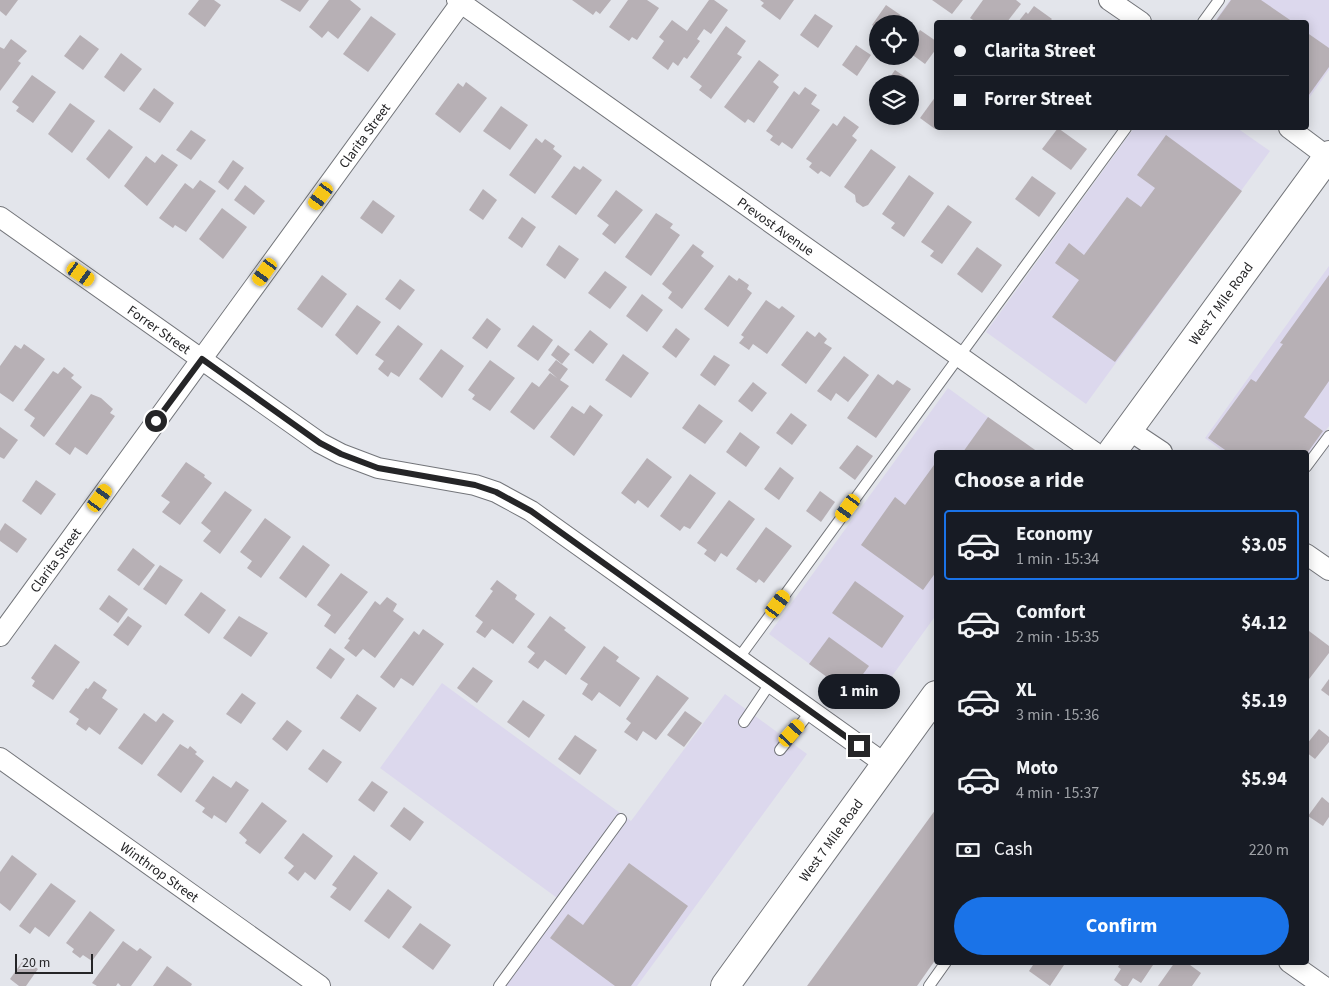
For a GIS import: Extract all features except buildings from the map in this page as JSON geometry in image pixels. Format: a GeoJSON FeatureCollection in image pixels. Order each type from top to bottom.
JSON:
{"type":"FeatureCollection","features":[{"type":"Feature","properties":{"kind":"main road","name":"West 7 Mile Road"},"geometry":{"type":"LineString","coordinates":[[1114,450],[1328,156]]}},
{"type":"Feature","properties":{"kind":"main road","name":"West 7 Mile Road"},"geometry":{"type":"LineString","coordinates":[[727,985],[884,764],[933,707]]}},
{"type":"Feature","properties":{"kind":"street"},"geometry":{"type":"LineString","coordinates":[[1109,0],[1138,20]]}},
{"type":"Feature","properties":{"kind":"street","name":"Prevost Avenue"},"geometry":{"type":"LineString","coordinates":[[460,1],[1091,450]]}},
{"type":"Feature","properties":{"kind":"street","name":"Clarita Street"},"geometry":{"type":"LineString","coordinates":[[0,636],[460,1]]}},
{"type":"Feature","properties":{"kind":"street"},"geometry":{"type":"LineString","coordinates":[[1292,130],[1328,156]]}},
{"type":"Feature","properties":{"kind":"street","name":"Forrer Street"},"geometry":{"type":"LineString","coordinates":[[0,217],[320,443],[341,454],[378,468],[475,485],[496,492],[531,511],[884,764]]}},
{"type":"Feature","properties":{"kind":"street"},"geometry":{"type":"LineString","coordinates":[[1129,430],[1159,450]]}},
{"type":"Feature","properties":{"kind":"street"},"geometry":{"type":"LineString","coordinates":[[1309,556],[1329,570]]}},
{"type":"Feature","properties":{"kind":"street","name":"Winthrop Street"},"geometry":{"type":"LineString","coordinates":[[0,758],[320,986]]}},
{"type":"Feature","properties":{"kind":"street"},"geometry":{"type":"LineString","coordinates":[[1293,965],[1323,986]]}},
{"type":"Feature","properties":{"kind":"lane"},"geometry":{"type":"LineString","coordinates":[[1204,20],[1219,0]]}},
{"type":"Feature","properties":{"kind":"lane"},"geometry":{"type":"LineString","coordinates":[[738,659],[1125,130]]}},
{"type":"Feature","properties":{"kind":"lane"},"geometry":{"type":"LineString","coordinates":[[1309,463],[1329,436]]}},
{"type":"Feature","properties":{"kind":"lane"},"geometry":{"type":"LineString","coordinates":[[744,722],[771,682]]}},
{"type":"Feature","properties":{"kind":"lane"},"geometry":{"type":"LineString","coordinates":[[780,750],[811,712]]}},
{"type":"Feature","properties":{"kind":"lane"},"geometry":{"type":"LineString","coordinates":[[499,986],[621,819]]}},
{"type":"Feature","properties":{"kind":"lane"},"geometry":{"type":"LineString","coordinates":[[929,986],[944,965]]}},
{"type":"Feature","properties":{"kind":"shaded area"},"geometry":{"type":"Polygon","coordinates":[[[1230,0],[1329,0],[1329,70],[1309,98],[1309,20],[1215,20],[1230,0]]]}},
{"type":"Feature","properties":{"kind":"shaded area"},"geometry":{"type":"Polygon","coordinates":[[[1133,130],[1240,130],[1270,151],[1086,404],[986,332],[1133,130]]]}},
{"type":"Feature","properties":{"kind":"shaded area"},"geometry":{"type":"Polygon","coordinates":[[[1329,266],[1329,426],[1309,453],[1309,450],[1221,450],[1205,438],[1329,266]]]}},
{"type":"Feature","properties":{"kind":"shaded area"},"geometry":{"type":"Polygon","coordinates":[[[948,388],[1033,450],[934,450],[934,618],[869,708],[769,634],[948,388]]]}},
{"type":"Feature","properties":{"kind":"shaded area"},"geometry":{"type":"Polygon","coordinates":[[[442,683],[631,821],[725,694],[807,754],[637,986],[503,986],[564,903],[380,768],[442,683]]]}},
{"type":"Feature","properties":{"kind":"route"},"geometry":{"type":"LineString","coordinates":[[156,421],[202,359],[320,443],[341,454],[378,468],[475,485],[496,492],[531,511],[859,746]]}}]}
